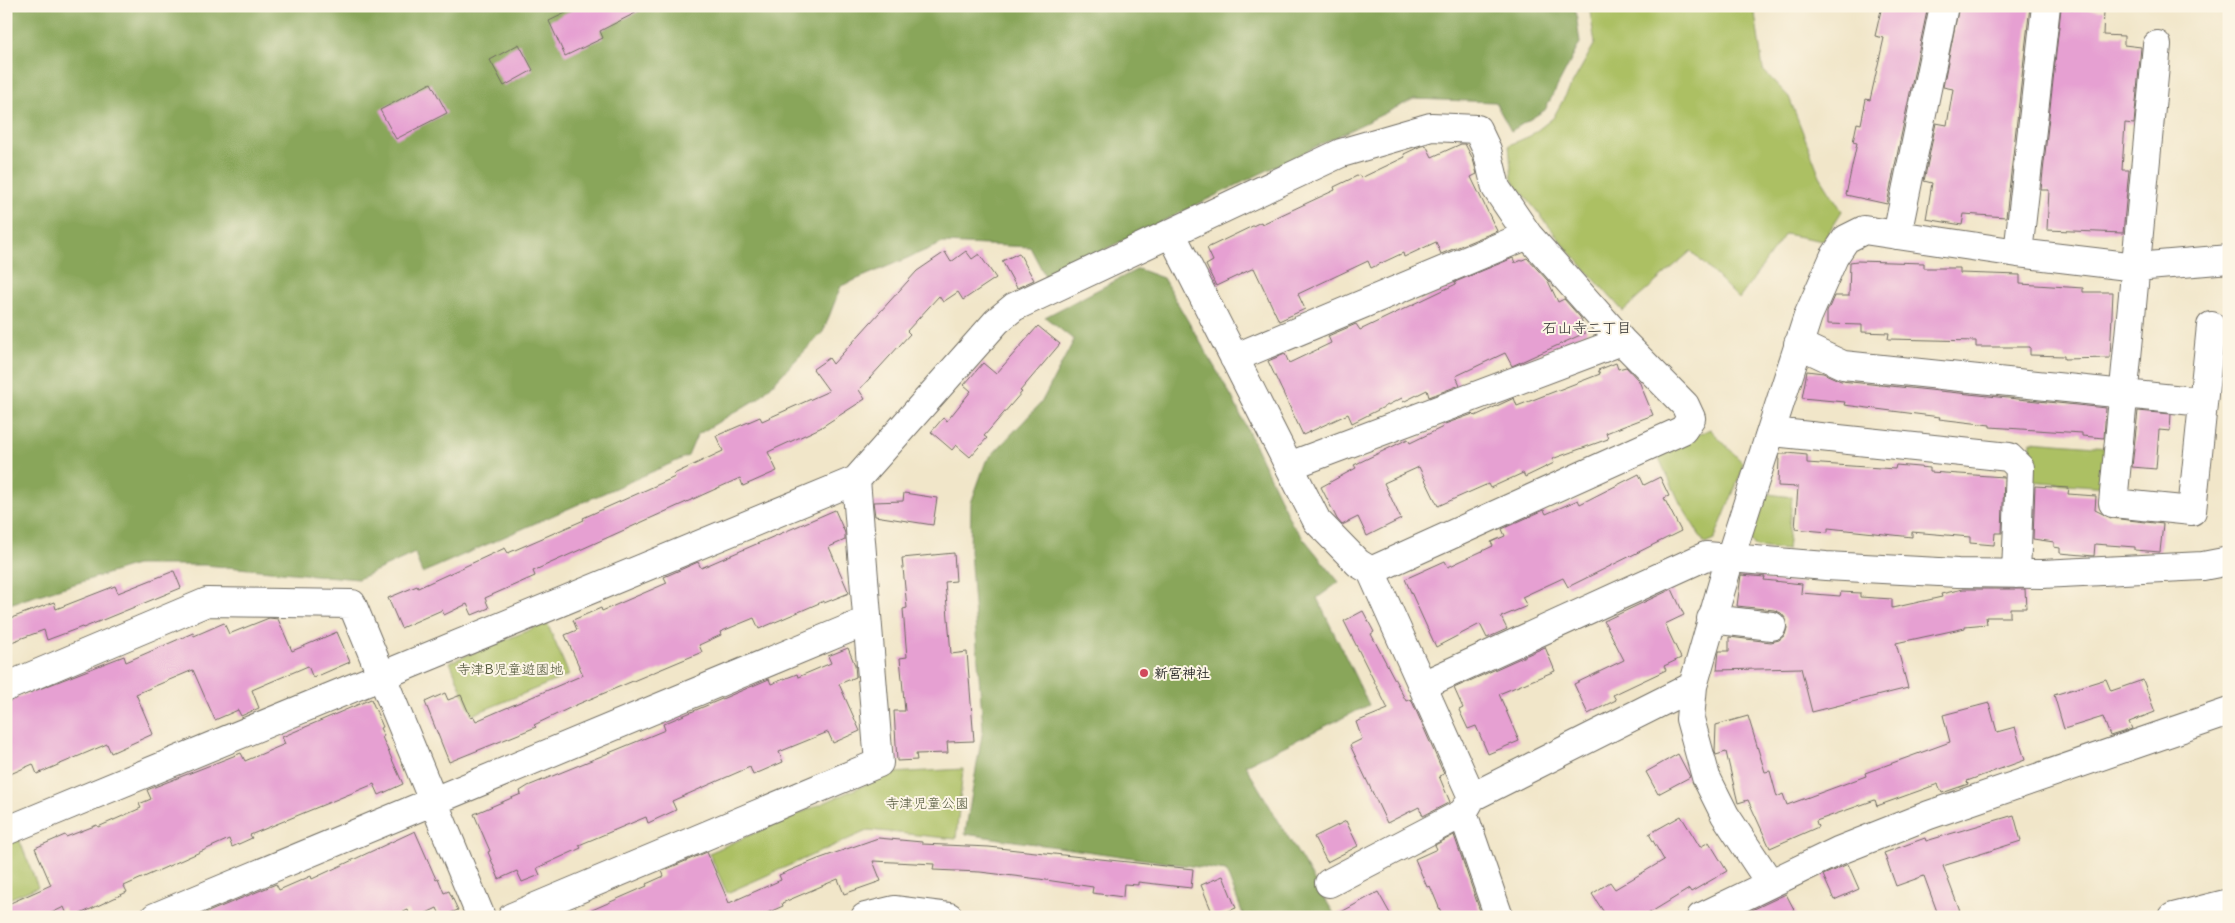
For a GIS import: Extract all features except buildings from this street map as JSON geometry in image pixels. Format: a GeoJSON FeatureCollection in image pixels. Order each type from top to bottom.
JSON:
{"type":"FeatureCollection","features":[{"type":"Feature","properties":{"kind":"street"},"geometry":{"type":"LineString","coordinates":[[1897,235],[1944,6]]}},
{"type":"Feature","properties":{"kind":"street"},"geometry":{"type":"LineString","coordinates":[[2018,253],[2046,6]]}},
{"type":"Feature","properties":{"kind":"street"},"geometry":{"type":"LineString","coordinates":[[2157,45],[2113,503],[2192,511],[2211,326]]}},
{"type":"Feature","properties":{"kind":"street"},"geometry":{"type":"LineString","coordinates":[[6,831],[856,480],[997,321],[1014,307],[1341,153],[1431,127],[1477,129],[1488,150],[1496,188],[1528,235],[1622,341],[1685,405],[1691,418],[1683,430],[1371,571]]}},
{"type":"Feature","properties":{"kind":"street"},"geometry":{"type":"LineString","coordinates":[[1770,883],[1725,815],[1706,777],[1690,719],[1693,686],[1730,558],[1772,432],[1798,344],[1834,257],[1846,239],[1864,230],[2018,253],[2136,267],[2229,259]]}},
{"type":"Feature","properties":{"kind":"street"},"geometry":{"type":"LineString","coordinates":[[1171,233],[1317,521],[1358,563],[1371,571],[1423,685],[1467,805],[1499,917]]}},
{"type":"Feature","properties":{"kind":"street"},"geometry":{"type":"LineString","coordinates":[[1234,358],[1528,235]]}},
{"type":"Feature","properties":{"kind":"street"},"geometry":{"type":"LineString","coordinates":[[1289,466],[1622,341]]}},
{"type":"Feature","properties":{"kind":"street"},"geometry":{"type":"LineString","coordinates":[[1798,344],[1843,365],[2203,402]]}},
{"type":"Feature","properties":{"kind":"street"},"geometry":{"type":"LineString","coordinates":[[1772,432],[2009,457],[2020,468],[2016,574]]}},
{"type":"Feature","properties":{"kind":"street"},"geometry":{"type":"LineString","coordinates":[[512,917],[879,763],[856,480]]}},
{"type":"Feature","properties":{"kind":"street"},"geometry":{"type":"LineString","coordinates":[[1423,685],[1706,556],[1826,566],[2016,574],[2203,566],[2229,561]]}},
{"type":"Feature","properties":{"kind":"street"},"geometry":{"type":"LineString","coordinates":[[6,687],[207,602],[352,604],[482,917]]}},
{"type":"Feature","properties":{"kind":"street"},"geometry":{"type":"LineString","coordinates":[[1712,619],[1772,626]]}},
{"type":"Feature","properties":{"kind":"street"},"geometry":{"type":"LineString","coordinates":[[154,917],[867,621]]}},
{"type":"Feature","properties":{"kind":"street"},"geometry":{"type":"LineString","coordinates":[[1329,883],[1467,805],[1693,686]]}},
{"type":"Feature","properties":{"kind":"street"},"geometry":{"type":"LineString","coordinates":[[1701,917],[1838,851],[1929,815],[2229,712]]}},
{"type":"Feature","properties":{"kind":"street"},"geometry":{"type":"LineString","coordinates":[[2173,917],[2229,903]]}},
{"type":"Feature","properties":{"kind":"street"},"geometry":{"type":"LineString","coordinates":[[865,917],[894,910],[948,917]]}},
{"type":"Feature","properties":{"kind":"green space"},"geometry":{"type":"Polygon","coordinates":[[[6,6],[1575,6],[1580,43],[1545,110],[1511,131],[1495,102],[1414,99],[1046,278],[1030,247],[943,243],[841,286],[823,332],[760,397],[697,435],[688,456],[422,573],[415,553],[358,579],[205,565],[136,565],[6,605],[6,6]]]}},
{"type":"Feature","properties":{"kind":"green space"},"geometry":{"type":"Polygon","coordinates":[[[1589,6],[1754,6],[1763,70],[1789,97],[1820,176],[1842,211],[1823,241],[1785,234],[1739,299],[1691,251],[1623,311],[1568,250],[1512,180],[1509,145],[1530,136],[1553,118],[1595,43],[1589,6]]]}},
{"type":"Feature","properties":{"kind":"green space"},"geometry":{"type":"Polygon","coordinates":[[[1138,269],[1163,278],[1232,397],[1292,524],[1339,582],[1317,598],[1369,705],[1245,765],[1336,917],[1244,917],[1226,871],[965,834],[983,729],[970,551],[971,503],[986,461],[1041,403],[1074,340],[1045,317],[1138,269]]]}},
{"type":"Feature","properties":{"kind":"green space"},"geometry":{"type":"Polygon","coordinates":[[[1710,429],[1742,462],[1742,471],[1714,540],[1705,544],[1681,505],[1657,454],[1710,429]]]}},
{"type":"Feature","properties":{"kind":"green space"},"geometry":{"type":"Polygon","coordinates":[[[2031,441],[2108,447],[2106,487],[2029,481],[2031,441]]]}},
{"type":"Feature","properties":{"kind":"green space"},"geometry":{"type":"Polygon","coordinates":[[[1760,493],[1792,497],[1787,550],[1756,547],[1748,537],[1760,493]]]}},
{"type":"Feature","properties":{"kind":"green space","name":"寺津B児童遊園地"},"geometry":{"type":"Polygon","coordinates":[[[547,623],[569,675],[472,715],[450,662],[547,623]]]}},
{"type":"Feature","properties":{"kind":"green space","name":"寺津児童公園"},"geometry":{"type":"Polygon","coordinates":[[[963,769],[956,839],[869,830],[727,893],[709,853],[892,773],[963,769]]]}},
{"type":"Feature","properties":{"kind":"green space"},"geometry":{"type":"Polygon","coordinates":[[[19,839],[38,887],[6,900],[6,844],[19,839]]]}},
{"type":"Feature","properties":{"kind":"place","name":"新宮神社"},"geometry":{"type":"Point","coordinates":[1144,673]}},
{"type":"Feature","properties":{"kind":"district","name":"石山寺二丁目"},"geometry":{"type":"Point","coordinates":[1587,328]}}]}
